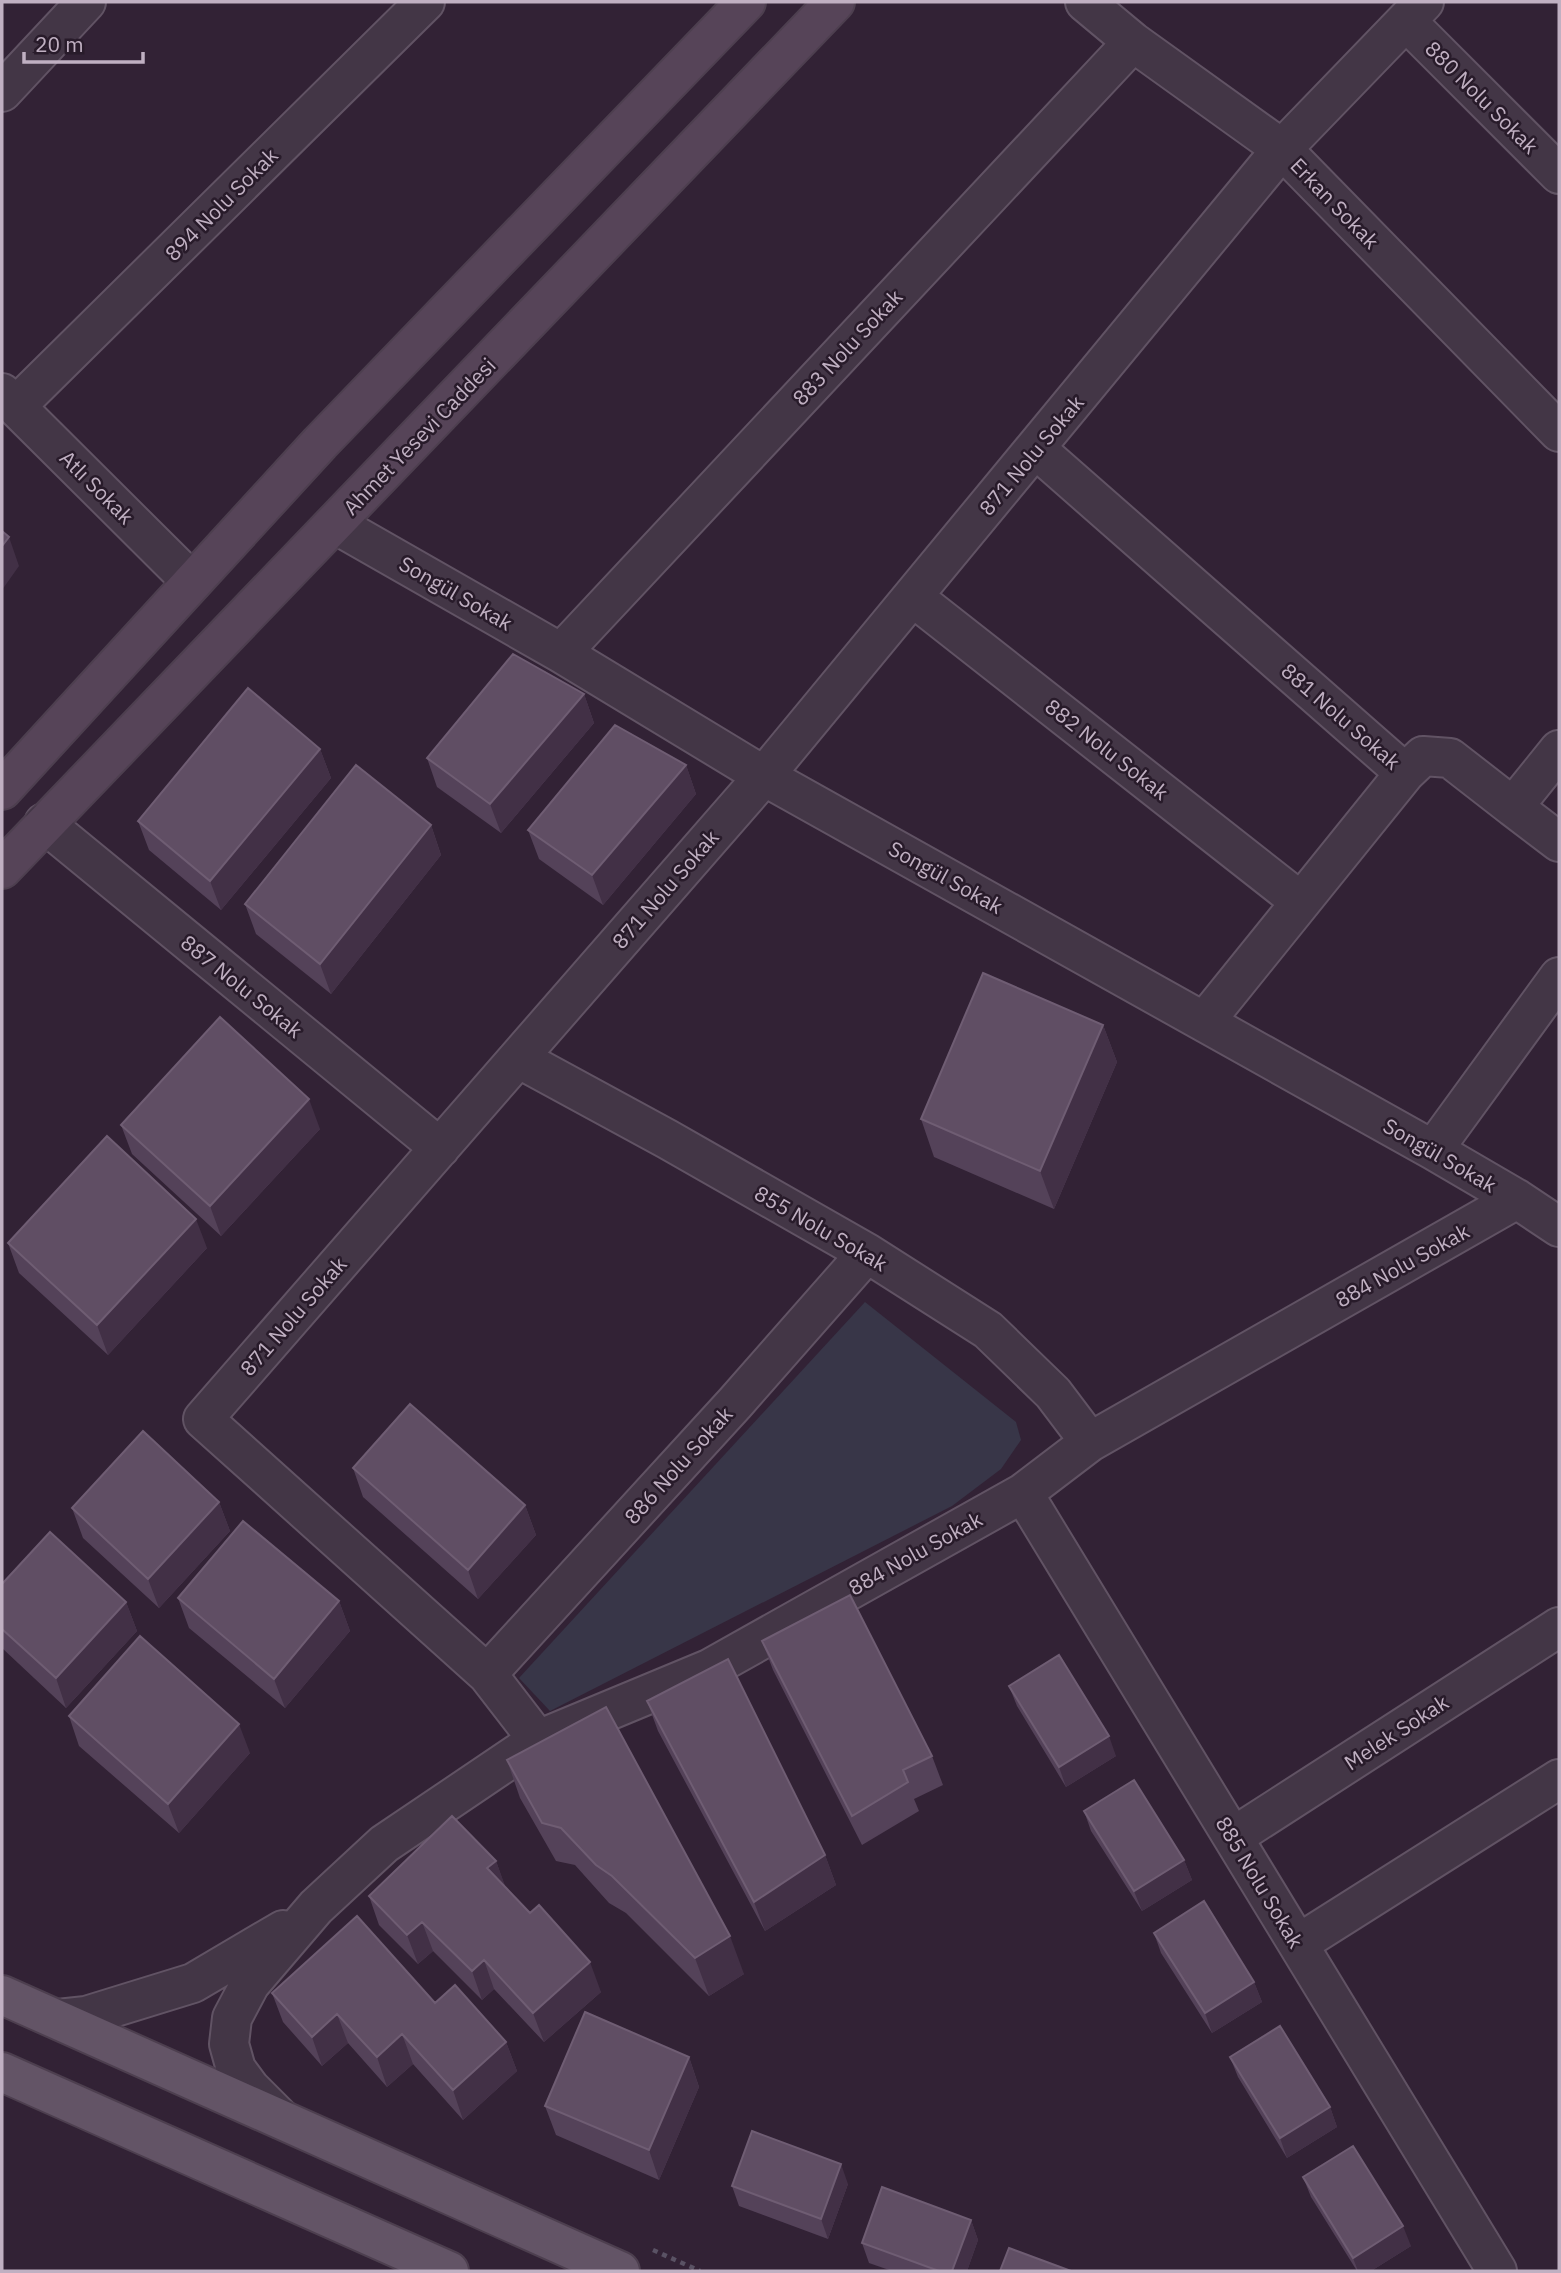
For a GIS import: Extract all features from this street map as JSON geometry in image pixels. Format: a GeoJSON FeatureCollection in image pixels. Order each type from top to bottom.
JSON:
{"type":"FeatureCollection","features":[{"type":"Feature","properties":{"kind":"main road"},"geometry":{"type":"LineString","coordinates":[[2,790],[329,433],[746,2]]}},
{"type":"Feature","properties":{"kind":"main road","name":"Ahmet Yesevi Caddesi"},"geometry":{"type":"LineString","coordinates":[[2,869],[835,2]]}},
{"type":"Feature","properties":{"kind":"main road"},"geometry":{"type":"LineString","coordinates":[[2,1994],[281,2119],[633,2259]]}},
{"type":"Feature","properties":{"kind":"main road"},"geometry":{"type":"LineString","coordinates":[[2,2072],[449,2271]]}},
{"type":"Feature","properties":{"kind":"street"},"geometry":{"type":"LineString","coordinates":[[2,92],[86,2]]}},
{"type":"Feature","properties":{"kind":"street","name":"Erkan Sokak"},"geometry":{"type":"LineString","coordinates":[[1085,2],[1133,42],[1282,149],[1559,432]]}},
{"type":"Feature","properties":{"kind":"street","name":"894 Nolu Sokak"},"geometry":{"type":"LineString","coordinates":[[9,400],[421,3]]}},
{"type":"Feature","properties":{"kind":"street","name":"871 Nolu Sokak"},"geometry":{"type":"LineString","coordinates":[[538,1740],[487,1674],[203,1419],[764,776],[1282,149],[1415,11]]}},
{"type":"Feature","properties":{"kind":"street","name":"880 Nolu Sokak"},"geometry":{"type":"LineString","coordinates":[[1415,11],[1559,174]]}},
{"type":"Feature","properties":{"kind":"street","name":"883 Nolu Sokak"},"geometry":{"type":"LineString","coordinates":[[561,653],[1133,42]]}},
{"type":"Feature","properties":{"kind":"street","name":"Atlı Sokak"},"geometry":{"type":"LineString","coordinates":[[9,400],[192,582]]}},
{"type":"Feature","properties":{"kind":"street","name":"881 Nolu Sokak"},"geometry":{"type":"LineString","coordinates":[[1036,449],[1405,773],[1205,1021]]}},
{"type":"Feature","properties":{"kind":"street","name":"Songül Sokak"},"geometry":{"type":"LineString","coordinates":[[335,524],[561,653],[764,776],[1433,1150],[1559,1227]]}},
{"type":"Feature","properties":{"kind":"street","name":"882 Nolu Sokak"},"geometry":{"type":"LineString","coordinates":[[914,597],[1301,902]]}},
{"type":"Feature","properties":{"kind":"street"},"geometry":{"type":"LineString","coordinates":[[1513,807],[1559,750]]}},
{"type":"Feature","properties":{"kind":"street"},"geometry":{"type":"LineString","coordinates":[[1405,773],[1423,756],[1450,758],[1559,842]]}},
{"type":"Feature","properties":{"kind":"street","name":"887 Nolu Sokak"},"geometry":{"type":"LineString","coordinates":[[44,824],[440,1149]]}},
{"type":"Feature","properties":{"kind":"street"},"geometry":{"type":"LineString","coordinates":[[1433,1150],[1559,977]]}},
{"type":"Feature","properties":{"kind":"street","name":"855 Nolu Sokak"},"geometry":{"type":"LineString","coordinates":[[518,1058],[867,1253],[988,1330],[1054,1393],[1090,1443]]}},
{"type":"Feature","properties":{"kind":"street","name":"884 Nolu Sokak"},"geometry":{"type":"LineString","coordinates":[[316,1907],[384,1844],[538,1740],[709,1669],[1023,1493],[1090,1443],[1517,1199]]}},
{"type":"Feature","properties":{"kind":"street","name":"886 Nolu Sokak"},"geometry":{"type":"LineString","coordinates":[[487,1674],[867,1253]]}},
{"type":"Feature","properties":{"kind":"street","name":"885 Nolu Sokak"},"geometry":{"type":"LineString","coordinates":[[1023,1493],[1497,2271]]}},
{"type":"Feature","properties":{"kind":"street","name":"Melek Sokak"},"geometry":{"type":"LineString","coordinates":[[1233,1837],[1554,1643]]}},
{"type":"Feature","properties":{"kind":"street"},"geometry":{"type":"LineString","coordinates":[[1298,1944],[1559,1779]]}},
{"type":"Feature","properties":{"kind":"street"},"geometry":{"type":"LineString","coordinates":[[58,2019],[86,2016],[193,1983],[265,1941],[316,1907]]}},
{"type":"Feature","properties":{"kind":"street"},"geometry":{"type":"LineString","coordinates":[[281,2119],[250,2088],[236,2069],[229,2044],[232,2018],[250,1984],[316,1907]]}},
{"type":"Feature","properties":{"kind":"path"},"geometry":{"type":"LineString","coordinates":[[633,2259],[700,2271]]}},
{"type":"Feature","properties":{"kind":"shaded area"},"geometry":{"type":"Polygon","coordinates":[[[865,1302],[1016,1422],[1021,1440],[1001,1469],[952,1506],[550,1711],[519,1678],[865,1302]]]}},
{"type":"Feature","properties":{"kind":"building"},"geometry":{"type":"Polygon","coordinates":[[[2,531],[9,537],[2,546],[2,531]]]}},
{"type":"Feature","properties":{"kind":"building"},"geometry":{"type":"Polygon","coordinates":[[[513,654],[584,694],[490,804],[427,758],[513,654]]]}},
{"type":"Feature","properties":{"kind":"building"},"geometry":{"type":"Polygon","coordinates":[[[248,688],[320,749],[210,881],[138,821],[248,688]]]}},
{"type":"Feature","properties":{"kind":"building"},"geometry":{"type":"Polygon","coordinates":[[[615,725],[686,765],[592,875],[528,830],[615,725]]]}},
{"type":"Feature","properties":{"kind":"building"},"geometry":{"type":"Polygon","coordinates":[[[356,765],[431,825],[320,964],[245,904],[356,765]]]}},
{"type":"Feature","properties":{"kind":"building"},"geometry":{"type":"Polygon","coordinates":[[[983,973],[1103,1025],[1040,1171],[921,1119],[983,973]]]}},
{"type":"Feature","properties":{"kind":"building"},"geometry":{"type":"Polygon","coordinates":[[[220,1017],[309,1099],[210,1206],[121,1125],[220,1017]]]}},
{"type":"Feature","properties":{"kind":"building"},"geometry":{"type":"Polygon","coordinates":[[[107,1136],[196,1219],[97,1325],[8,1243],[107,1136]]]}},
{"type":"Feature","properties":{"kind":"building"},"geometry":{"type":"Polygon","coordinates":[[[410,1404],[525,1505],[468,1570],[353,1468],[410,1404]]]}},
{"type":"Feature","properties":{"kind":"building"},"geometry":{"type":"Polygon","coordinates":[[[143,1431],[219,1502],[148,1579],[72,1508],[143,1431]]]}},
{"type":"Feature","properties":{"kind":"building"},"geometry":{"type":"Polygon","coordinates":[[[243,1521],[339,1601],[274,1679],[178,1598],[243,1521]]]}},
{"type":"Feature","properties":{"kind":"building"},"geometry":{"type":"Polygon","coordinates":[[[50,1532],[126,1602],[56,1678],[2,1629],[2,1584],[50,1532]]]}},
{"type":"Feature","properties":{"kind":"building"},"geometry":{"type":"Polygon","coordinates":[[[850,1595],[932,1756],[903,1770],[908,1782],[852,1816],[762,1641],[850,1595]]]}},
{"type":"Feature","properties":{"kind":"building"},"geometry":{"type":"Polygon","coordinates":[[[140,1636],[239,1724],[168,1804],[69,1716],[140,1636]]]}},
{"type":"Feature","properties":{"kind":"building"},"geometry":{"type":"Polygon","coordinates":[[[1059,1655],[1109,1736],[1059,1767],[1009,1686],[1059,1655]]]}},
{"type":"Feature","properties":{"kind":"building"},"geometry":{"type":"Polygon","coordinates":[[[728,1659],[825,1855],[754,1902],[647,1701],[728,1659]]]}},
{"type":"Feature","properties":{"kind":"building"},"geometry":{"type":"Polygon","coordinates":[[[606,1707],[730,1936],[695,1958],[612,1876],[596,1865],[561,1828],[542,1823],[507,1760],[606,1707]]]}},
{"type":"Feature","properties":{"kind":"building"},"geometry":{"type":"Polygon","coordinates":[[[1134,1780],[1184,1860],[1134,1891],[1084,1811],[1134,1780]]]}},
{"type":"Feature","properties":{"kind":"building"},"geometry":{"type":"Polygon","coordinates":[[[452,1816],[496,1861],[487,1868],[530,1913],[539,1905],[590,1962],[533,2013],[484,1960],[472,1971],[422,1922],[407,1935],[369,1896],[452,1816]]]}},
{"type":"Feature","properties":{"kind":"building"},"geometry":{"type":"Polygon","coordinates":[[[1204,1901],[1254,1982],[1205,2013],[1154,1933],[1204,1901]]]}},
{"type":"Feature","properties":{"kind":"building"},"geometry":{"type":"Polygon","coordinates":[[[357,1916],[435,2003],[455,1985],[506,2042],[453,2090],[402,2034],[377,2057],[337,2014],[312,2037],[272,1993],[357,1916]]]}},
{"type":"Feature","properties":{"kind":"building"},"geometry":{"type":"Polygon","coordinates":[[[585,2012],[689,2057],[649,2150],[545,2106],[585,2012]]]}},
{"type":"Feature","properties":{"kind":"building"},"geometry":{"type":"Polygon","coordinates":[[[1280,2026],[1330,2107],[1280,2138],[1230,2057],[1280,2026]]]}},
{"type":"Feature","properties":{"kind":"building"},"geometry":{"type":"Polygon","coordinates":[[[752,2131],[841,2164],[821,2219],[732,2186],[752,2131]]]}},
{"type":"Feature","properties":{"kind":"building"},"geometry":{"type":"Polygon","coordinates":[[[1353,2146],[1403,2226],[1353,2258],[1303,2177],[1353,2146]]]}},
{"type":"Feature","properties":{"kind":"building"},"geometry":{"type":"Polygon","coordinates":[[[882,2187],[971,2220],[952,2271],[939,2271],[862,2243],[882,2187]]]}},
{"type":"Feature","properties":{"kind":"building"},"geometry":{"type":"Polygon","coordinates":[[[1009,2248],[1071,2271],[1000,2271],[1009,2248]]]}}]}
